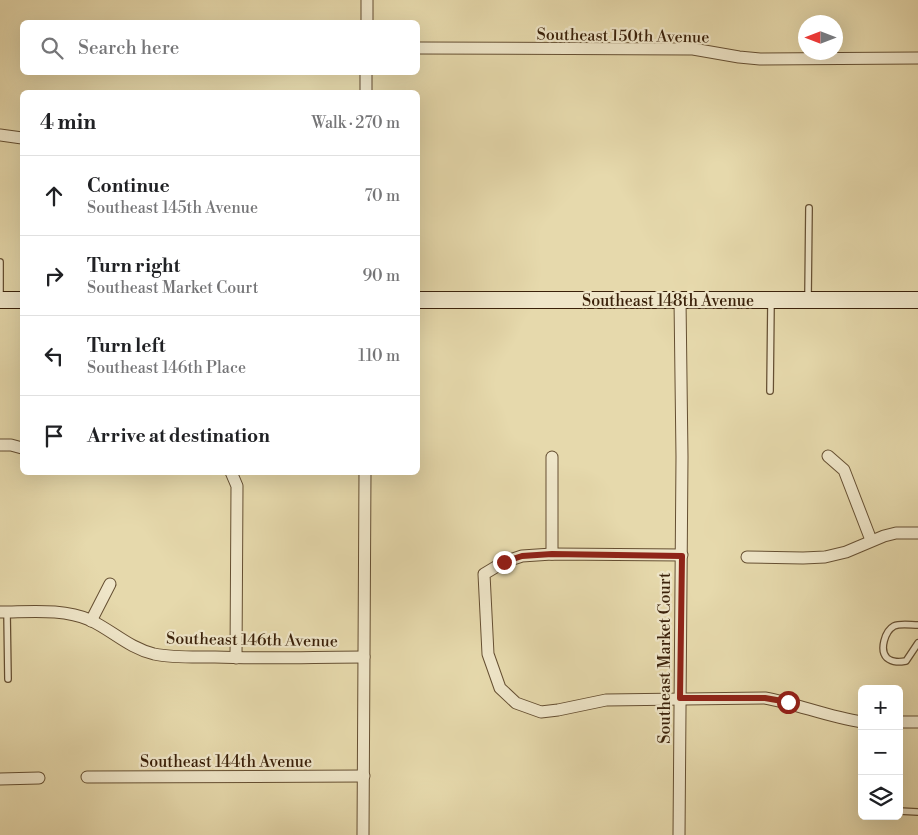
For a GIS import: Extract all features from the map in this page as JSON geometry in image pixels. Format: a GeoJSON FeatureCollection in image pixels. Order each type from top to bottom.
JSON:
{"type":"FeatureCollection","features":[{"type":"Feature","properties":{"kind":"main road"},"geometry":{"type":"LineString","coordinates":[[0,300],[20,300]]}},
{"type":"Feature","properties":{"kind":"main road","name":"Southeast 148th Avenue"},"geometry":{"type":"LineString","coordinates":[[420,300],[918,300]]}},
{"type":"Feature","properties":{"kind":"street"},"geometry":{"type":"LineString","coordinates":[[367,0],[367,20]]}},
{"type":"Feature","properties":{"kind":"street","name":"Southeast 150th Avenue"},"geometry":{"type":"LineString","coordinates":[[420,48],[693,49],[760,59],[918,58]]}},
{"type":"Feature","properties":{"kind":"street"},"geometry":{"type":"LineString","coordinates":[[366,75],[366,90]]}},
{"type":"Feature","properties":{"kind":"street"},"geometry":{"type":"LineString","coordinates":[[0,135],[20,138]]}},
{"type":"Feature","properties":{"kind":"street","name":"Southeast Market Court"},"geometry":{"type":"LineString","coordinates":[[679,835],[682,556],[680,300]]}},
{"type":"Feature","properties":{"kind":"street"},"geometry":{"type":"LineString","coordinates":[[0,445],[20,447]]}},
{"type":"Feature","properties":{"kind":"street"},"geometry":{"type":"LineString","coordinates":[[828,456],[844,470],[871,540]]}},
{"type":"Feature","properties":{"kind":"street"},"geometry":{"type":"LineString","coordinates":[[552,457],[552,554]]}},
{"type":"Feature","properties":{"kind":"street"},"geometry":{"type":"LineString","coordinates":[[232,475],[237,486],[236,658]]}},
{"type":"Feature","properties":{"kind":"street"},"geometry":{"type":"LineString","coordinates":[[364,835],[365,475]]}},
{"type":"Feature","properties":{"kind":"street"},"geometry":{"type":"LineString","coordinates":[[747,557],[825,557],[846,552],[871,540],[896,533],[918,533]]}},
{"type":"Feature","properties":{"kind":"street"},"geometry":{"type":"LineString","coordinates":[[682,556],[552,554],[522,556],[504,562],[484,574],[488,654],[500,688],[516,703],[540,712],[606,700],[765,698],[788,702],[822,714],[858,721]]}},
{"type":"Feature","properties":{"kind":"street"},"geometry":{"type":"LineString","coordinates":[[91,620],[110,584]]}},
{"type":"Feature","properties":{"kind":"street","name":"Southeast 146th Avenue"},"geometry":{"type":"LineString","coordinates":[[4,612],[61,613],[91,620],[131,645],[154,654],[236,658],[364,656]]}},
{"type":"Feature","properties":{"kind":"street"},"geometry":{"type":"LineString","coordinates":[[903,722],[918,722]]}},
{"type":"Feature","properties":{"kind":"street","name":"Southeast 144th Avenue"},"geometry":{"type":"LineString","coordinates":[[87,777],[364,776]]}},
{"type":"Feature","properties":{"kind":"street"},"geometry":{"type":"LineString","coordinates":[[0,779],[39,778]]}},
{"type":"Feature","properties":{"kind":"lane"},"geometry":{"type":"LineString","coordinates":[[808,300],[809,208]]}},
{"type":"Feature","properties":{"kind":"lane"},"geometry":{"type":"LineString","coordinates":[[0,262],[0,300]]}},
{"type":"Feature","properties":{"kind":"lane"},"geometry":{"type":"LineString","coordinates":[[770,391],[771,300]]}},
{"type":"Feature","properties":{"kind":"lane"},"geometry":{"type":"LineString","coordinates":[[4,612],[8,680]]}},
{"type":"Feature","properties":{"kind":"lane"},"geometry":{"type":"LineString","coordinates":[[918,625],[896,625],[888,630],[884,651],[886,658],[896,662],[906,661],[918,643]]}},
{"type":"Feature","properties":{"kind":"lane"},"geometry":{"type":"LineString","coordinates":[[903,811],[918,812]]}},
{"type":"Feature","properties":{"kind":"route"},"geometry":{"type":"LineString","coordinates":[[504,562],[522,556],[552,554],[682,556],[680,698],[765,698],[788,702]]}}]}
